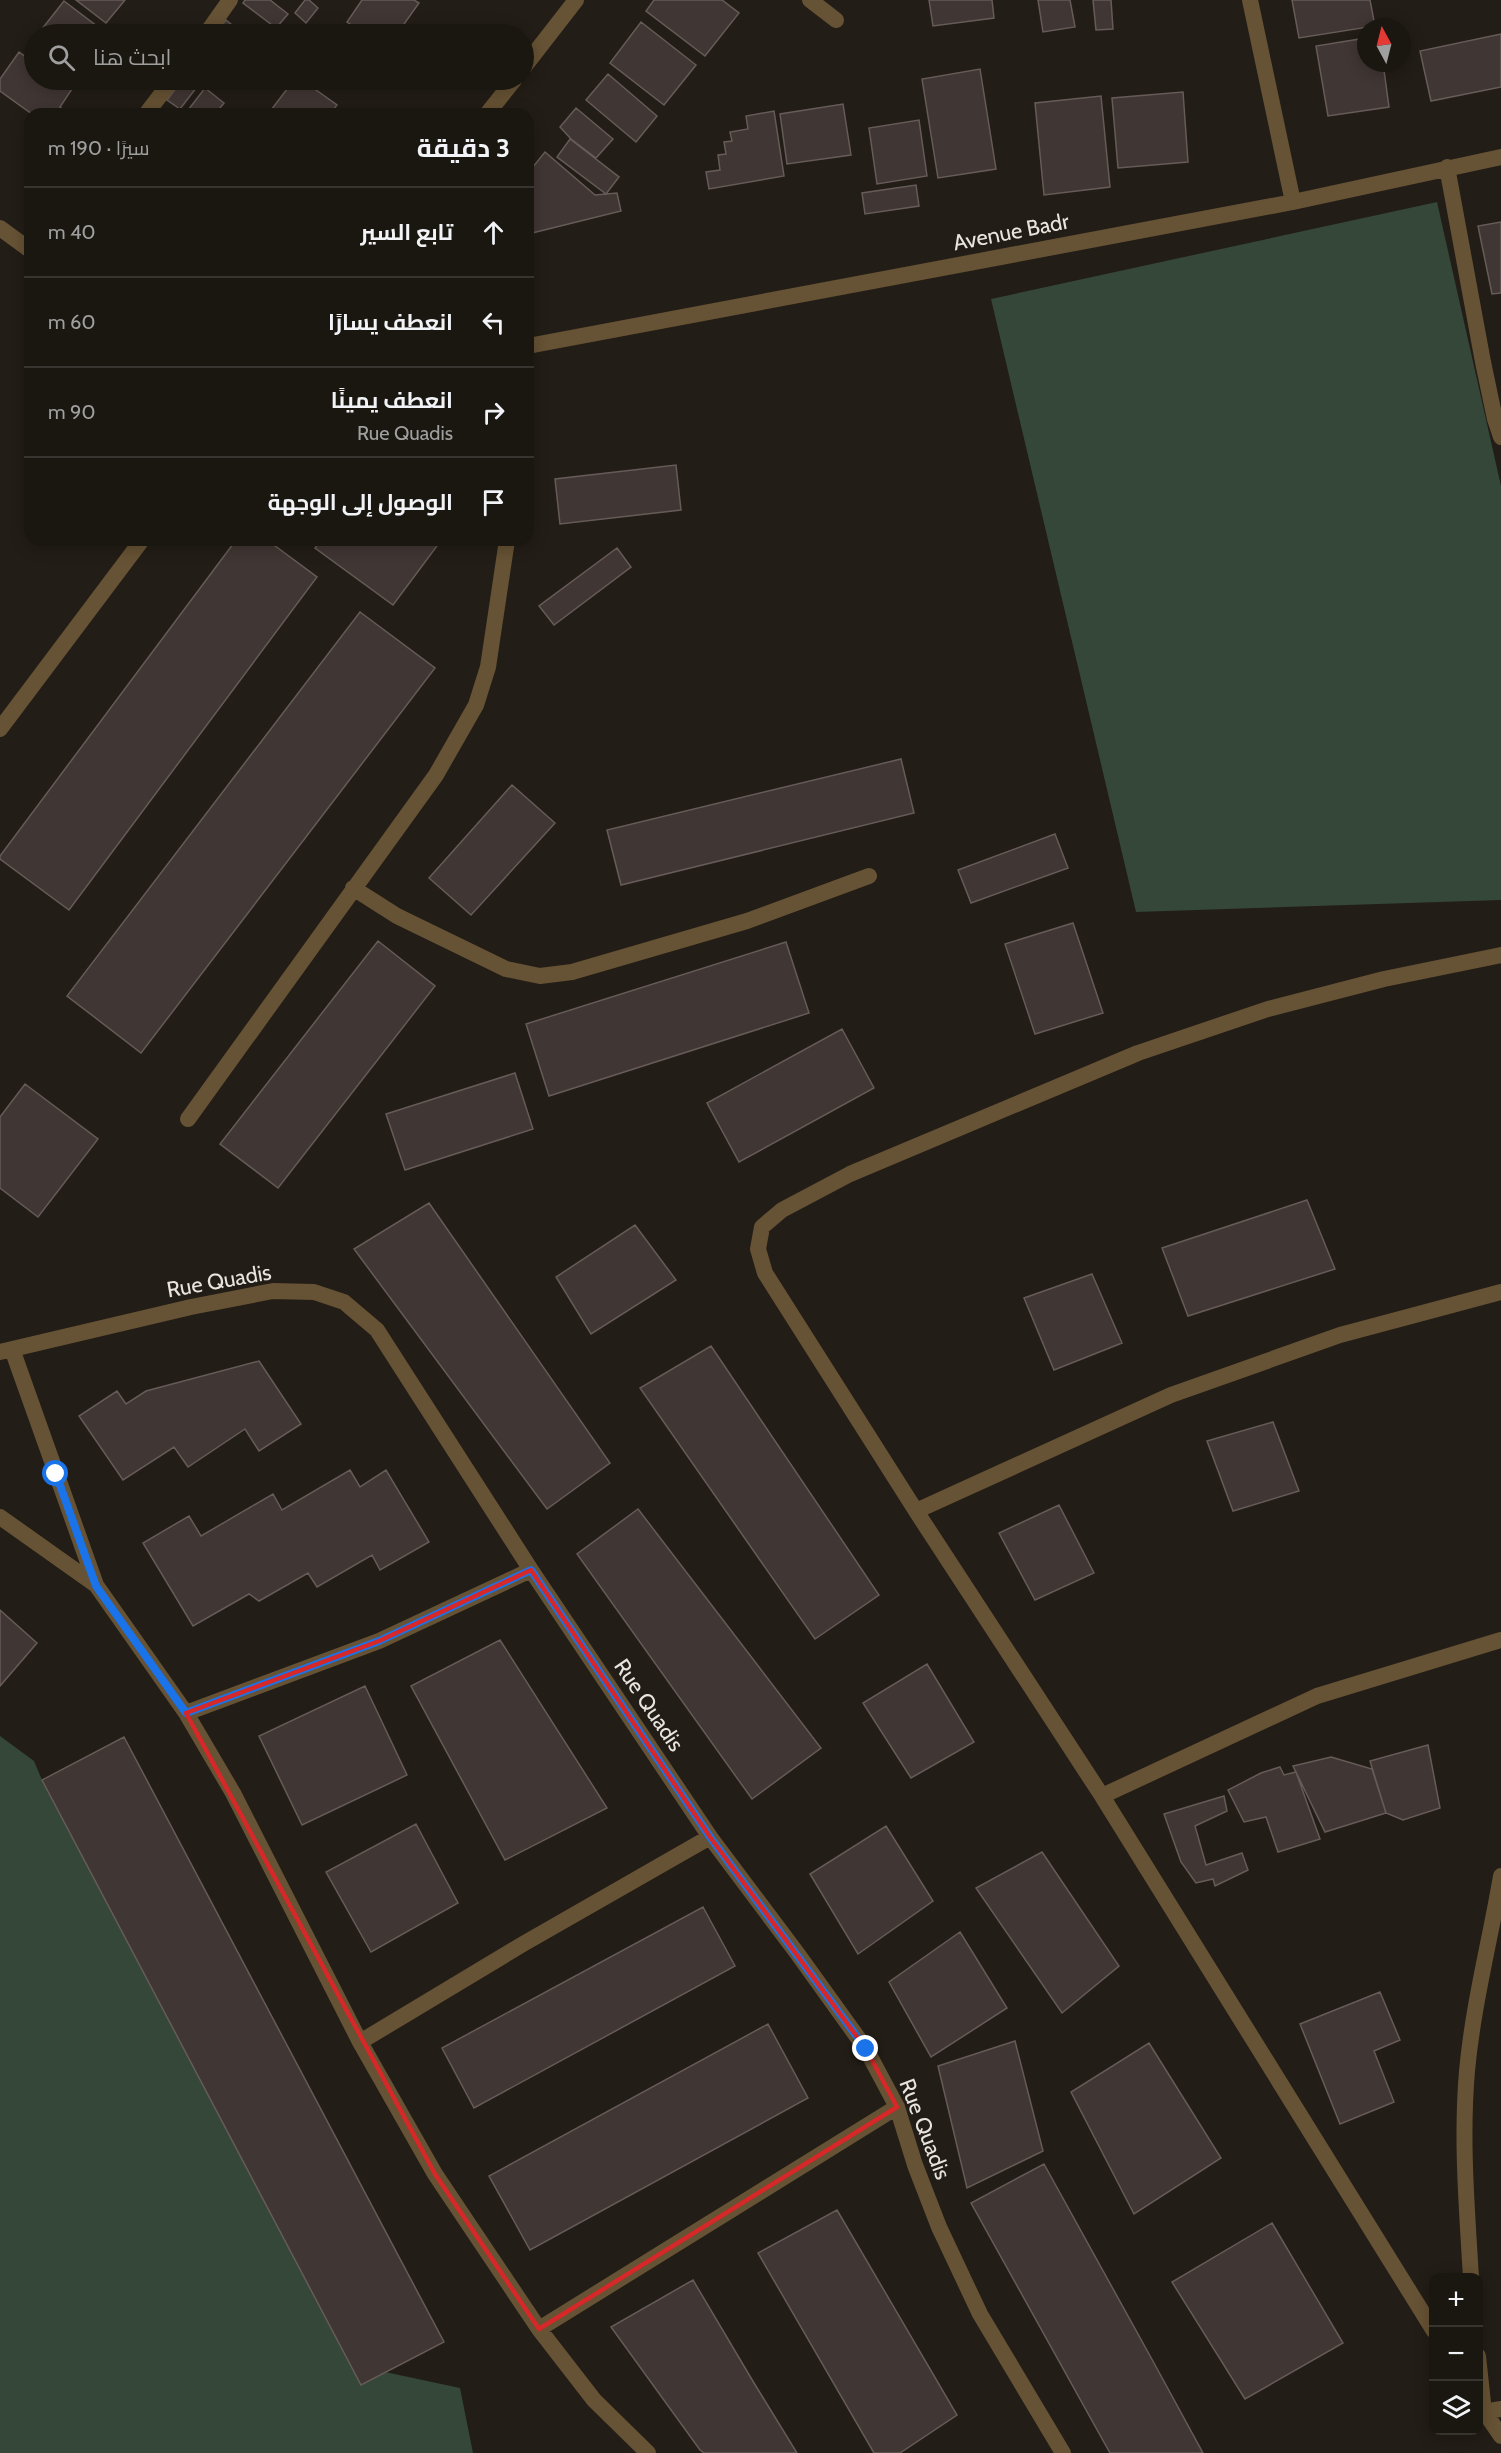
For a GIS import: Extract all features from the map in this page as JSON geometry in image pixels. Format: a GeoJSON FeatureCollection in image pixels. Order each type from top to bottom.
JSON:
{"type":"FeatureCollection","features":[{"type":"Feature","properties":{"kind":"street"},"geometry":{"type":"LineString","coordinates":[[213,24],[230,0]]}},
{"type":"Feature","properties":{"kind":"street"},"geometry":{"type":"LineString","coordinates":[[534,54],[576,0]]}},
{"type":"Feature","properties":{"kind":"street"},"geometry":{"type":"LineString","coordinates":[[810,0],[836,20]]}},
{"type":"Feature","properties":{"kind":"street"},"geometry":{"type":"LineString","coordinates":[[1250,0],[1293,202]]}},
{"type":"Feature","properties":{"kind":"street"},"geometry":{"type":"LineString","coordinates":[[151,108],[164,90]]}},
{"type":"Feature","properties":{"kind":"street"},"geometry":{"type":"LineString","coordinates":[[492,108],[506,90]]}},
{"type":"Feature","properties":{"kind":"street","name":"Avenue Badr"},"geometry":{"type":"LineString","coordinates":[[534,345],[1293,202],[1501,157]]}},
{"type":"Feature","properties":{"kind":"street"},"geometry":{"type":"LineString","coordinates":[[1447,167],[1483,362],[1501,437]]}},
{"type":"Feature","properties":{"kind":"street"},"geometry":{"type":"LineString","coordinates":[[0,228],[24,246]]}},
{"type":"Feature","properties":{"kind":"street"},"geometry":{"type":"LineString","coordinates":[[0,729],[137,546]]}},
{"type":"Feature","properties":{"kind":"street"},"geometry":{"type":"LineString","coordinates":[[188,1119],[436,775],[476,705],[488,667],[506,546]]}},
{"type":"Feature","properties":{"kind":"street"},"geometry":{"type":"LineString","coordinates":[[353,888],[397,916],[506,969],[540,975],[572,972],[747,921],[869,876]]}},
{"type":"Feature","properties":{"kind":"street"},"geometry":{"type":"LineString","coordinates":[[1432,2327],[1102,1796],[916,1511],[765,1273],[758,1249],[762,1227],[782,1210],[850,1174],[1138,1053],[1268,1009],[1384,979],[1501,955]]}},
{"type":"Feature","properties":{"kind":"street","name":"Rue Quadis"},"geometry":{"type":"LineString","coordinates":[[6,1350],[191,1307],[273,1291],[314,1292],[344,1302],[377,1330],[531,1570],[710,1837],[866,2049],[897,2107],[915,2165],[939,2227],[980,2314],[1063,2453]]}},
{"type":"Feature","properties":{"kind":"street"},"geometry":{"type":"LineString","coordinates":[[916,1511],[1171,1395],[1340,1335],[1501,1292]]}},
{"type":"Feature","properties":{"kind":"street"},"geometry":{"type":"LineString","coordinates":[[6,1350],[96,1586],[186,1713],[233,1793],[360,2042],[435,2174],[539,2330],[594,2400],[648,2453]]}},
{"type":"Feature","properties":{"kind":"street"},"geometry":{"type":"LineString","coordinates":[[0,1517],[96,1586]]}},
{"type":"Feature","properties":{"kind":"street"},"geometry":{"type":"LineString","coordinates":[[186,1713],[379,1641],[531,1570]]}},
{"type":"Feature","properties":{"kind":"street"},"geometry":{"type":"LineString","coordinates":[[1102,1796],[1317,1696],[1501,1640]]}},
{"type":"Feature","properties":{"kind":"street"},"geometry":{"type":"LineString","coordinates":[[360,2042],[523,1944],[710,1837]]}},
{"type":"Feature","properties":{"kind":"street"},"geometry":{"type":"LineString","coordinates":[[1471,2273],[1464,2143],[1467,2070],[1501,1876]]}},
{"type":"Feature","properties":{"kind":"street"},"geometry":{"type":"LineString","coordinates":[[539,2330],[897,2107]]}},
{"type":"Feature","properties":{"kind":"street"},"geometry":{"type":"LineString","coordinates":[[1483,2379],[1488,2408],[1501,2436]]}},
{"type":"Feature","properties":{"kind":"highlighted area"},"geometry":{"type":"Polygon","coordinates":[[[531,1570],[710,1837],[866,2049],[897,2107],[539,2329],[435,2174],[186,1713],[379,1641],[531,1570]]]}},
{"type":"Feature","properties":{"kind":"green space"},"geometry":{"type":"Polygon","coordinates":[[[1437,202],[1501,486],[1501,900],[1136,912],[991,299],[1437,202]]]}},
{"type":"Feature","properties":{"kind":"green space"},"geometry":{"type":"Polygon","coordinates":[[[0,1736],[34,1761],[42,1780],[357,2366],[460,2388],[473,2453],[0,2453],[0,1736]]]}},
{"type":"Feature","properties":{"kind":"building"},"geometry":{"type":"Polygon","coordinates":[[[76,0],[125,0],[106,23],[76,0]]]}},
{"type":"Feature","properties":{"kind":"building"},"geometry":{"type":"Polygon","coordinates":[[[245,0],[270,0],[288,14],[279,24],[271,24],[243,3],[245,0]]]}},
{"type":"Feature","properties":{"kind":"building"},"geometry":{"type":"Polygon","coordinates":[[[305,0],[309,0],[318,8],[306,23],[295,13],[305,0]]]}},
{"type":"Feature","properties":{"kind":"building"},"geometry":{"type":"Polygon","coordinates":[[[362,0],[414,0],[419,3],[404,24],[350,24],[347,22],[362,0]]]}},
{"type":"Feature","properties":{"kind":"building"},"geometry":{"type":"Polygon","coordinates":[[[654,0],[722,0],[739,13],[705,56],[646,11],[654,0]]]}},
{"type":"Feature","properties":{"kind":"building"},"geometry":{"type":"Polygon","coordinates":[[[929,0],[992,0],[994,18],[933,26],[929,0]]]}},
{"type":"Feature","properties":{"kind":"building"},"geometry":{"type":"Polygon","coordinates":[[[1038,0],[1070,0],[1075,27],[1043,32],[1038,0]]]}},
{"type":"Feature","properties":{"kind":"building"},"geometry":{"type":"Polygon","coordinates":[[[1093,0],[1111,0],[1113,29],[1096,30],[1093,0]]]}},
{"type":"Feature","properties":{"kind":"building"},"geometry":{"type":"Polygon","coordinates":[[[1292,0],[1370,0],[1373,18],[1357,18],[1357,29],[1299,38],[1292,0]]]}},
{"type":"Feature","properties":{"kind":"building"},"geometry":{"type":"Polygon","coordinates":[[[64,1],[94,24],[46,24],[64,1]]]}},
{"type":"Feature","properties":{"kind":"building"},"geometry":{"type":"Polygon","coordinates":[[[641,22],[696,65],[664,105],[610,63],[641,22]]]}},
{"type":"Feature","properties":{"kind":"building"},"geometry":{"type":"Polygon","coordinates":[[[1501,34],[1501,87],[1431,101],[1420,51],[1501,34]]]}},
{"type":"Feature","properties":{"kind":"building"},"geometry":{"type":"Polygon","coordinates":[[[1357,39],[1357,72],[1384,72],[1389,107],[1328,116],[1316,46],[1357,39]]]}},
{"type":"Feature","properties":{"kind":"building"},"geometry":{"type":"Polygon","coordinates":[[[19,52],[24,56],[24,90],[71,90],[61,108],[24,108],[0,91],[0,79],[19,52]]]}},
{"type":"Feature","properties":{"kind":"building"},"geometry":{"type":"Polygon","coordinates":[[[980,69],[996,169],[938,178],[922,79],[980,69]]]}},
{"type":"Feature","properties":{"kind":"building"},"geometry":{"type":"Polygon","coordinates":[[[608,74],[657,116],[636,142],[586,100],[608,74]]]}},
{"type":"Feature","properties":{"kind":"building"},"geometry":{"type":"Polygon","coordinates":[[[174,90],[195,90],[181,108],[167,100],[174,90]]]}},
{"type":"Feature","properties":{"kind":"building"},"geometry":{"type":"Polygon","coordinates":[[[203,90],[208,90],[224,103],[220,108],[190,108],[203,90]]]}},
{"type":"Feature","properties":{"kind":"building"},"geometry":{"type":"Polygon","coordinates":[[[286,90],[316,90],[337,105],[335,108],[273,108],[286,90]]]}},
{"type":"Feature","properties":{"kind":"building"},"geometry":{"type":"Polygon","coordinates":[[[1183,92],[1188,162],[1118,168],[1112,98],[1183,92]]]}},
{"type":"Feature","properties":{"kind":"building"},"geometry":{"type":"Polygon","coordinates":[[[1101,96],[1110,187],[1044,195],[1035,103],[1101,96]]]}},
{"type":"Feature","properties":{"kind":"building"},"geometry":{"type":"Polygon","coordinates":[[[843,104],[851,155],[787,164],[780,114],[843,104]]]}},
{"type":"Feature","properties":{"kind":"building"},"geometry":{"type":"Polygon","coordinates":[[[576,108],[613,139],[596,158],[571,139],[560,127],[576,108]]]}},
{"type":"Feature","properties":{"kind":"building"},"geometry":{"type":"Polygon","coordinates":[[[774,111],[784,176],[709,189],[706,172],[720,170],[718,155],[726,154],[724,142],[732,141],[730,132],[748,129],[746,116],[774,111]]]}},
{"type":"Feature","properties":{"kind":"building"},"geometry":{"type":"Polygon","coordinates":[[[919,120],[927,176],[877,184],[869,128],[919,120]]]}},
{"type":"Feature","properties":{"kind":"building"},"geometry":{"type":"Polygon","coordinates":[[[570,139],[619,177],[606,194],[557,157],[570,139]]]}},
{"type":"Feature","properties":{"kind":"building"},"geometry":{"type":"Polygon","coordinates":[[[545,152],[595,195],[617,193],[621,211],[534,233],[534,166],[545,152]]]}},
{"type":"Feature","properties":{"kind":"building"},"geometry":{"type":"Polygon","coordinates":[[[916,185],[919,206],[865,214],[862,193],[916,185]]]}},
{"type":"Feature","properties":{"kind":"building"},"geometry":{"type":"Polygon","coordinates":[[[1501,222],[1501,293],[1492,294],[1478,226],[1501,222]]]}},
{"type":"Feature","properties":{"kind":"building"},"geometry":{"type":"Polygon","coordinates":[[[676,465],[681,510],[560,524],[555,479],[676,465]]]}},
{"type":"Feature","properties":{"kind":"building"},"geometry":{"type":"Polygon","coordinates":[[[232,546],[275,546],[317,577],[69,910],[0,859],[232,546]]]}},
{"type":"Feature","properties":{"kind":"building"},"geometry":{"type":"Polygon","coordinates":[[[316,546],[437,546],[393,605],[315,548],[316,546]]]}},
{"type":"Feature","properties":{"kind":"building"},"geometry":{"type":"Polygon","coordinates":[[[617,548],[631,567],[554,625],[539,606],[617,548]]]}},
{"type":"Feature","properties":{"kind":"building"},"geometry":{"type":"Polygon","coordinates":[[[360,612],[435,668],[141,1053],[67,996],[360,612]]]}},
{"type":"Feature","properties":{"kind":"building"},"geometry":{"type":"Polygon","coordinates":[[[901,759],[914,813],[621,885],[607,830],[901,759]]]}},
{"type":"Feature","properties":{"kind":"building"},"geometry":{"type":"Polygon","coordinates":[[[901,759],[914,813],[621,885],[607,830],[901,759]]]}},
{"type":"Feature","properties":{"kind":"building"},"geometry":{"type":"Polygon","coordinates":[[[512,785],[555,823],[471,915],[429,878],[512,785]]]}},
{"type":"Feature","properties":{"kind":"building"},"geometry":{"type":"Polygon","coordinates":[[[512,785],[555,823],[471,915],[429,878],[512,785]]]}},
{"type":"Feature","properties":{"kind":"building"},"geometry":{"type":"Polygon","coordinates":[[[1055,834],[1068,868],[971,903],[958,870],[1055,834]]]}},
{"type":"Feature","properties":{"kind":"building"},"geometry":{"type":"Polygon","coordinates":[[[1073,923],[1103,1013],[1035,1034],[1005,944],[1073,923]]]}},
{"type":"Feature","properties":{"kind":"building"},"geometry":{"type":"Polygon","coordinates":[[[378,941],[435,986],[278,1188],[220,1144],[378,941]]]}},
{"type":"Feature","properties":{"kind":"building"},"geometry":{"type":"Polygon","coordinates":[[[786,942],[809,1013],[549,1096],[526,1024],[786,942]]]}},
{"type":"Feature","properties":{"kind":"building"},"geometry":{"type":"Polygon","coordinates":[[[842,1029],[874,1088],[739,1162],[707,1103],[842,1029]]]}},
{"type":"Feature","properties":{"kind":"building"},"geometry":{"type":"Polygon","coordinates":[[[515,1073],[533,1129],[405,1170],[386,1114],[515,1073]]]}},
{"type":"Feature","properties":{"kind":"building"},"geometry":{"type":"Polygon","coordinates":[[[25,1084],[98,1139],[38,1217],[0,1188],[0,1117],[25,1084]]]}},
{"type":"Feature","properties":{"kind":"building"},"geometry":{"type":"Polygon","coordinates":[[[1307,1200],[1335,1269],[1188,1316],[1162,1248],[1307,1200]]]}},
{"type":"Feature","properties":{"kind":"building"},"geometry":{"type":"Polygon","coordinates":[[[429,1203],[610,1463],[547,1509],[354,1249],[429,1203]]]}},
{"type":"Feature","properties":{"kind":"building"},"geometry":{"type":"Polygon","coordinates":[[[635,1225],[676,1280],[591,1334],[556,1277],[635,1225]]]}},
{"type":"Feature","properties":{"kind":"building"},"geometry":{"type":"Polygon","coordinates":[[[1092,1274],[1122,1343],[1054,1370],[1024,1298],[1092,1274]]]}},
{"type":"Feature","properties":{"kind":"building"},"geometry":{"type":"Polygon","coordinates":[[[711,1346],[879,1595],[815,1639],[640,1388],[711,1346]]]}},
{"type":"Feature","properties":{"kind":"building"},"geometry":{"type":"Polygon","coordinates":[[[259,1361],[301,1424],[259,1451],[245,1429],[188,1467],[174,1447],[123,1480],[79,1416],[117,1391],[126,1404],[146,1391],[259,1361]]]}},
{"type":"Feature","properties":{"kind":"building"},"geometry":{"type":"Polygon","coordinates":[[[1273,1422],[1299,1491],[1233,1511],[1207,1441],[1273,1422]]]}},
{"type":"Feature","properties":{"kind":"building"},"geometry":{"type":"Polygon","coordinates":[[[350,1470],[360,1487],[386,1470],[429,1542],[380,1570],[372,1555],[317,1587],[308,1573],[259,1601],[249,1594],[193,1626],[143,1543],[189,1516],[201,1536],[273,1494],[282,1510],[350,1470]]]}},
{"type":"Feature","properties":{"kind":"building"},"geometry":{"type":"Polygon","coordinates":[[[1059,1505],[1094,1573],[1035,1600],[999,1533],[1059,1505]]]}},
{"type":"Feature","properties":{"kind":"building"},"geometry":{"type":"Polygon","coordinates":[[[638,1509],[821,1748],[752,1799],[577,1554],[638,1509]]]}},
{"type":"Feature","properties":{"kind":"building"},"geometry":{"type":"Polygon","coordinates":[[[0,1610],[37,1643],[0,1686],[0,1610]]]}},
{"type":"Feature","properties":{"kind":"building"},"geometry":{"type":"Polygon","coordinates":[[[0,1610],[37,1643],[0,1686],[0,1610]]]}},
{"type":"Feature","properties":{"kind":"building"},"geometry":{"type":"Polygon","coordinates":[[[500,1640],[607,1808],[505,1860],[411,1686],[500,1640]]]}},
{"type":"Feature","properties":{"kind":"building"},"geometry":{"type":"Polygon","coordinates":[[[927,1664],[974,1742],[911,1778],[863,1703],[927,1664]]]}},
{"type":"Feature","properties":{"kind":"building"},"geometry":{"type":"Polygon","coordinates":[[[365,1686],[407,1775],[302,1825],[259,1736],[365,1686]]]}},
{"type":"Feature","properties":{"kind":"building"},"geometry":{"type":"Polygon","coordinates":[[[124,1737],[444,2342],[361,2385],[42,1780],[124,1737]]]}},
{"type":"Feature","properties":{"kind":"building"},"geometry":{"type":"Polygon","coordinates":[[[124,1737],[444,2342],[361,2385],[42,1780],[124,1737]]]}},
{"type":"Feature","properties":{"kind":"building"},"geometry":{"type":"Polygon","coordinates":[[[1428,1745],[1440,1808],[1403,1820],[1386,1813],[1370,1761],[1428,1745]]]}},
{"type":"Feature","properties":{"kind":"building"},"geometry":{"type":"Polygon","coordinates":[[[1331,1757],[1372,1769],[1386,1813],[1325,1832],[1293,1766],[1331,1757]]]}},
{"type":"Feature","properties":{"kind":"building"},"geometry":{"type":"Polygon","coordinates":[[[1280,1767],[1284,1775],[1296,1772],[1320,1839],[1278,1852],[1266,1817],[1244,1822],[1228,1790],[1261,1773],[1280,1767]]]}},
{"type":"Feature","properties":{"kind":"building"},"geometry":{"type":"Polygon","coordinates":[[[1224,1796],[1227,1811],[1195,1826],[1206,1865],[1242,1853],[1248,1870],[1215,1886],[1213,1879],[1196,1883],[1181,1862],[1164,1814],[1224,1796]]]}},
{"type":"Feature","properties":{"kind":"building"},"geometry":{"type":"Polygon","coordinates":[[[416,1824],[458,1903],[371,1952],[326,1872],[416,1824]]]}},
{"type":"Feature","properties":{"kind":"building"},"geometry":{"type":"Polygon","coordinates":[[[886,1826],[933,1901],[858,1954],[810,1874],[886,1826]]]}},
{"type":"Feature","properties":{"kind":"building"},"geometry":{"type":"Polygon","coordinates":[[[1042,1852],[1119,1966],[1062,2013],[976,1888],[1042,1852]]]}},
{"type":"Feature","properties":{"kind":"building"},"geometry":{"type":"Polygon","coordinates":[[[703,1907],[735,1966],[474,2108],[442,2048],[703,1907]]]}},
{"type":"Feature","properties":{"kind":"building"},"geometry":{"type":"Polygon","coordinates":[[[960,1932],[1007,2008],[931,2057],[889,1982],[960,1932]]]}},
{"type":"Feature","properties":{"kind":"building"},"geometry":{"type":"Polygon","coordinates":[[[1380,1992],[1400,2040],[1374,2051],[1394,2102],[1340,2124],[1300,2024],[1380,1992]]]}},
{"type":"Feature","properties":{"kind":"building"},"geometry":{"type":"Polygon","coordinates":[[[768,2024],[808,2098],[530,2250],[489,2176],[768,2024]]]}},
{"type":"Feature","properties":{"kind":"building"},"geometry":{"type":"Polygon","coordinates":[[[768,2024],[808,2098],[530,2250],[489,2176],[768,2024]]]}},
{"type":"Feature","properties":{"kind":"building"},"geometry":{"type":"Polygon","coordinates":[[[1015,2041],[1043,2151],[967,2188],[938,2066],[1015,2041]]]}},
{"type":"Feature","properties":{"kind":"building"},"geometry":{"type":"Polygon","coordinates":[[[1149,2043],[1221,2158],[1134,2214],[1071,2092],[1149,2043]]]}},
{"type":"Feature","properties":{"kind":"building"},"geometry":{"type":"Polygon","coordinates":[[[1044,2164],[1203,2453],[1110,2453],[971,2203],[1044,2164]]]}},
{"type":"Feature","properties":{"kind":"building"},"geometry":{"type":"Polygon","coordinates":[[[837,2210],[957,2415],[900,2453],[874,2453],[758,2253],[837,2210]]]}},
{"type":"Feature","properties":{"kind":"building"},"geometry":{"type":"Polygon","coordinates":[[[1272,2223],[1343,2343],[1245,2399],[1172,2282],[1272,2223]]]}},
{"type":"Feature","properties":{"kind":"building"},"geometry":{"type":"Polygon","coordinates":[[[693,2280],[797,2453],[704,2453],[611,2327],[693,2280]]]}},
{"type":"Feature","properties":{"kind":"route"},"geometry":{"type":"LineString","coordinates":[[56,1474],[96,1586],[186,1713],[379,1641],[531,1570],[710,1837],[866,2049]]}}]}
